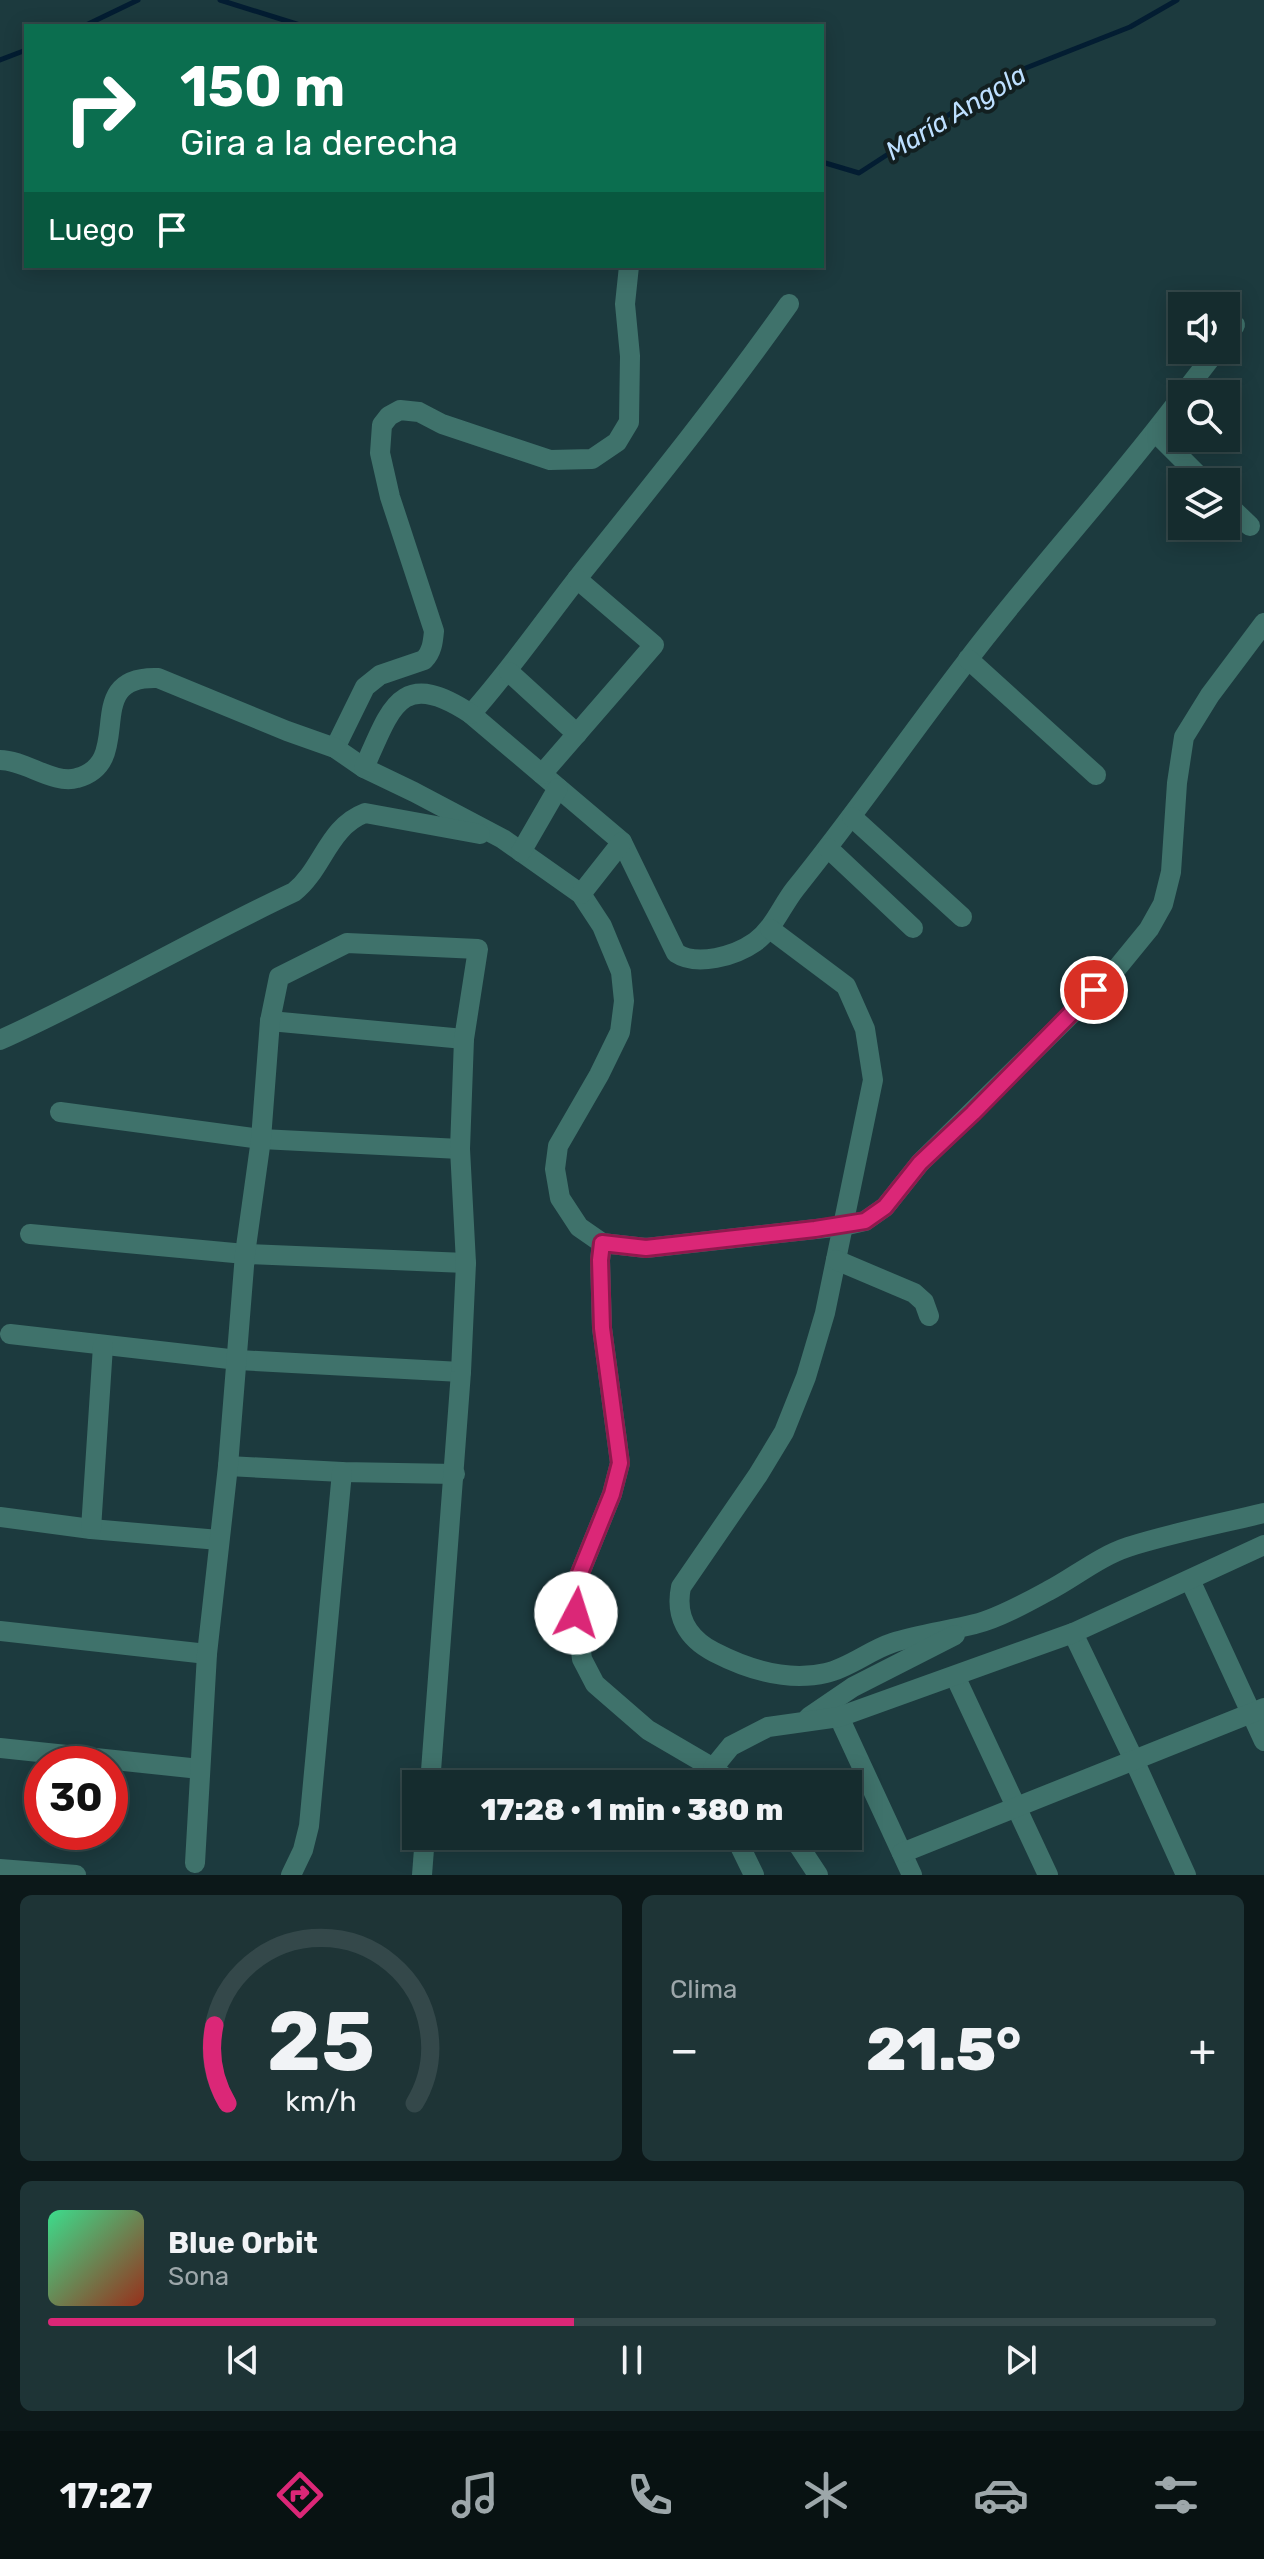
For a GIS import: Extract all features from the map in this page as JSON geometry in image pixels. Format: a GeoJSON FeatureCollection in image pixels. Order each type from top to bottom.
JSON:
{"type":"FeatureCollection","features":[{"type":"Feature","properties":{"kind":"street"},"geometry":{"type":"LineString","coordinates":[[335,748],[365,687],[380,675],[424,660],[429,655],[433,640],[434,631],[390,497],[380,453],[382,425],[389,416],[400,410],[419,412],[442,424],[550,460],[592,459],[617,442],[629,422],[630,356],[625,304],[629,268]]}},
{"type":"Feature","properties":{"kind":"street"},"geometry":{"type":"LineString","coordinates":[[471,714],[509,672],[577,579],[735,381],[789,304]]}},
{"type":"Feature","properties":{"kind":"street"},"geometry":{"type":"LineString","coordinates":[[1194,380],[1206,364]]}},
{"type":"Feature","properties":{"kind":"street"},"geometry":{"type":"LineString","coordinates":[[364,768],[383,724],[397,702],[409,696],[433,693],[448,698],[622,842],[676,953],[696,961],[753,944],[770,929],[789,896],[852,817],[968,659],[1168,415]]}},
{"type":"Feature","properties":{"kind":"street"},"geometry":{"type":"LineString","coordinates":[[1155,432],[1191,468]]}},
{"type":"Feature","properties":{"kind":"street"},"geometry":{"type":"LineString","coordinates":[[1240,516],[1250,526]]}},
{"type":"Feature","properties":{"kind":"street"},"geometry":{"type":"LineString","coordinates":[[542,774],[654,645],[577,579]]}},
{"type":"Feature","properties":{"kind":"street"},"geometry":{"type":"LineString","coordinates":[[0,760],[25,765],[66,780],[88,774],[103,761],[108,750],[110,713],[116,693],[127,683],[143,677],[158,678],[335,748],[364,768],[503,839],[581,894],[607,937],[621,972],[624,1001],[620,1032],[558,1146],[555,1169],[560,1198],[579,1227],[602,1243],[646,1248],[843,1226],[865,1221],[885,1207],[920,1163],[1113,973],[1149,929],[1163,904],[1171,872],[1177,783],[1184,737],[1210,695],[1264,623]]}},
{"type":"Feature","properties":{"kind":"street"},"geometry":{"type":"LineString","coordinates":[[968,659],[1096,775]]}},
{"type":"Feature","properties":{"kind":"street"},"geometry":{"type":"LineString","coordinates":[[509,672],[577,734]]}},
{"type":"Feature","properties":{"kind":"street"},"geometry":{"type":"LineString","coordinates":[[521,852],[558,788]]}},
{"type":"Feature","properties":{"kind":"street"},"geometry":{"type":"LineString","coordinates":[[401,818],[414,792]]}},
{"type":"Feature","properties":{"kind":"street"},"geometry":{"type":"LineString","coordinates":[[0,1040],[70,1009],[123,977],[294,892],[308,879],[340,828],[350,819],[365,813],[503,839]]}},
{"type":"Feature","properties":{"kind":"street"},"geometry":{"type":"LineString","coordinates":[[852,817],[962,917]]}},
{"type":"Feature","properties":{"kind":"street"},"geometry":{"type":"LineString","coordinates":[[581,894],[622,842]]}},
{"type":"Feature","properties":{"kind":"street"},"geometry":{"type":"LineString","coordinates":[[828,848],[913,928]]}},
{"type":"Feature","properties":{"kind":"street"},"geometry":{"type":"LineString","coordinates":[[770,929],[846,986],[865,1029],[873,1080],[825,1313],[794,1410],[758,1475],[681,1587],[677,1605],[689,1631],[708,1648],[756,1670],[784,1675],[826,1673],[889,1643],[945,1628],[978,1624]]}},
{"type":"Feature","properties":{"kind":"street"},"geometry":{"type":"LineString","coordinates":[[195,1863],[207,1654],[228,1466],[245,1254],[261,1139],[270,1021],[279,977],[347,943],[478,949],[464,1039],[460,1149],[466,1263],[455,1474],[431,1770]]}},
{"type":"Feature","properties":{"kind":"street"},"geometry":{"type":"LineString","coordinates":[[270,1021],[464,1039]]}},
{"type":"Feature","properties":{"kind":"street"},"geometry":{"type":"LineString","coordinates":[[60,1112],[261,1139],[460,1149]]}},
{"type":"Feature","properties":{"kind":"street"},"geometry":{"type":"LineString","coordinates":[[30,1234],[245,1254],[466,1263]]}},
{"type":"Feature","properties":{"kind":"street"},"geometry":{"type":"LineString","coordinates":[[602,1243],[602,1328],[620,1463],[612,1494],[580,1573],[576,1613],[582,1659],[595,1684],[648,1730],[712,1770]]}},
{"type":"Feature","properties":{"kind":"street"},"geometry":{"type":"LineString","coordinates":[[836,1260],[914,1293],[924,1302],[929,1316]]}},
{"type":"Feature","properties":{"kind":"street"},"geometry":{"type":"LineString","coordinates":[[10,1334],[238,1360],[461,1372]]}},
{"type":"Feature","properties":{"kind":"street"},"geometry":{"type":"LineString","coordinates":[[91,1529],[103,1346]]}},
{"type":"Feature","properties":{"kind":"street"},"geometry":{"type":"LineString","coordinates":[[228,1466],[455,1474]]}},
{"type":"Feature","properties":{"kind":"street"},"geometry":{"type":"LineString","coordinates":[[291,1875],[303,1850],[309,1826],[342,1472]]}},
{"type":"Feature","properties":{"kind":"street"},"geometry":{"type":"LineString","coordinates":[[806,1720],[853,1687],[1048,1591],[1098,1559],[1127,1548],[1264,1513]]}},
{"type":"Feature","properties":{"kind":"street"},"geometry":{"type":"LineString","coordinates":[[0,1517],[91,1529],[219,1540]]}},
{"type":"Feature","properties":{"kind":"street"},"geometry":{"type":"LineString","coordinates":[[725,1770],[731,1746],[768,1727],[839,1717],[1073,1633],[1264,1545]]}},
{"type":"Feature","properties":{"kind":"street"},"geometry":{"type":"LineString","coordinates":[[1190,1580],[1258,1710],[1264,1741]]}},
{"type":"Feature","properties":{"kind":"street"},"geometry":{"type":"LineString","coordinates":[[0,1631],[207,1654]]}},
{"type":"Feature","properties":{"kind":"street"},"geometry":{"type":"LineString","coordinates":[[1073,1633],[1186,1875]]}},
{"type":"Feature","properties":{"kind":"street"},"geometry":{"type":"LineString","coordinates":[[955,1676],[1048,1875]]}},
{"type":"Feature","properties":{"kind":"street"},"geometry":{"type":"LineString","coordinates":[[902,1853],[1258,1710]]}},
{"type":"Feature","properties":{"kind":"street"},"geometry":{"type":"LineString","coordinates":[[839,1717],[912,1875]]}},
{"type":"Feature","properties":{"kind":"street"},"geometry":{"type":"LineString","coordinates":[[0,1748],[200,1769]]}},
{"type":"Feature","properties":{"kind":"street"},"geometry":{"type":"LineString","coordinates":[[422,1875],[424,1850]]}},
{"type":"Feature","properties":{"kind":"street"},"geometry":{"type":"LineString","coordinates":[[742,1850],[754,1875]]}},
{"type":"Feature","properties":{"kind":"street"},"geometry":{"type":"LineString","coordinates":[[802,1850],[818,1875]]}},
{"type":"Feature","properties":{"kind":"street"},"geometry":{"type":"LineString","coordinates":[[0,1869],[76,1875]]}},
{"type":"Feature","properties":{"kind":"waterway","name":"María Angola"},"geometry":{"type":"LineString","coordinates":[[88,24],[138,0]]}},
{"type":"Feature","properties":{"kind":"waterway","name":"María Angola"},"geometry":{"type":"LineString","coordinates":[[220,0],[297,24]]}},
{"type":"Feature","properties":{"kind":"waterway","name":"María Angola"},"geometry":{"type":"LineString","coordinates":[[824,163],[859,173],[1013,73],[1130,27],[1177,0]]}},
{"type":"Feature","properties":{"kind":"waterway","name":"María Angola"},"geometry":{"type":"LineString","coordinates":[[0,60],[24,51]]}},
{"type":"Feature","properties":{"kind":"route"},"geometry":{"type":"LineString","coordinates":[[576,1613],[580,1573],[612,1494],[620,1463],[602,1328],[602,1243],[646,1248],[865,1221],[885,1207],[920,1163],[1094,990]]}}]}
